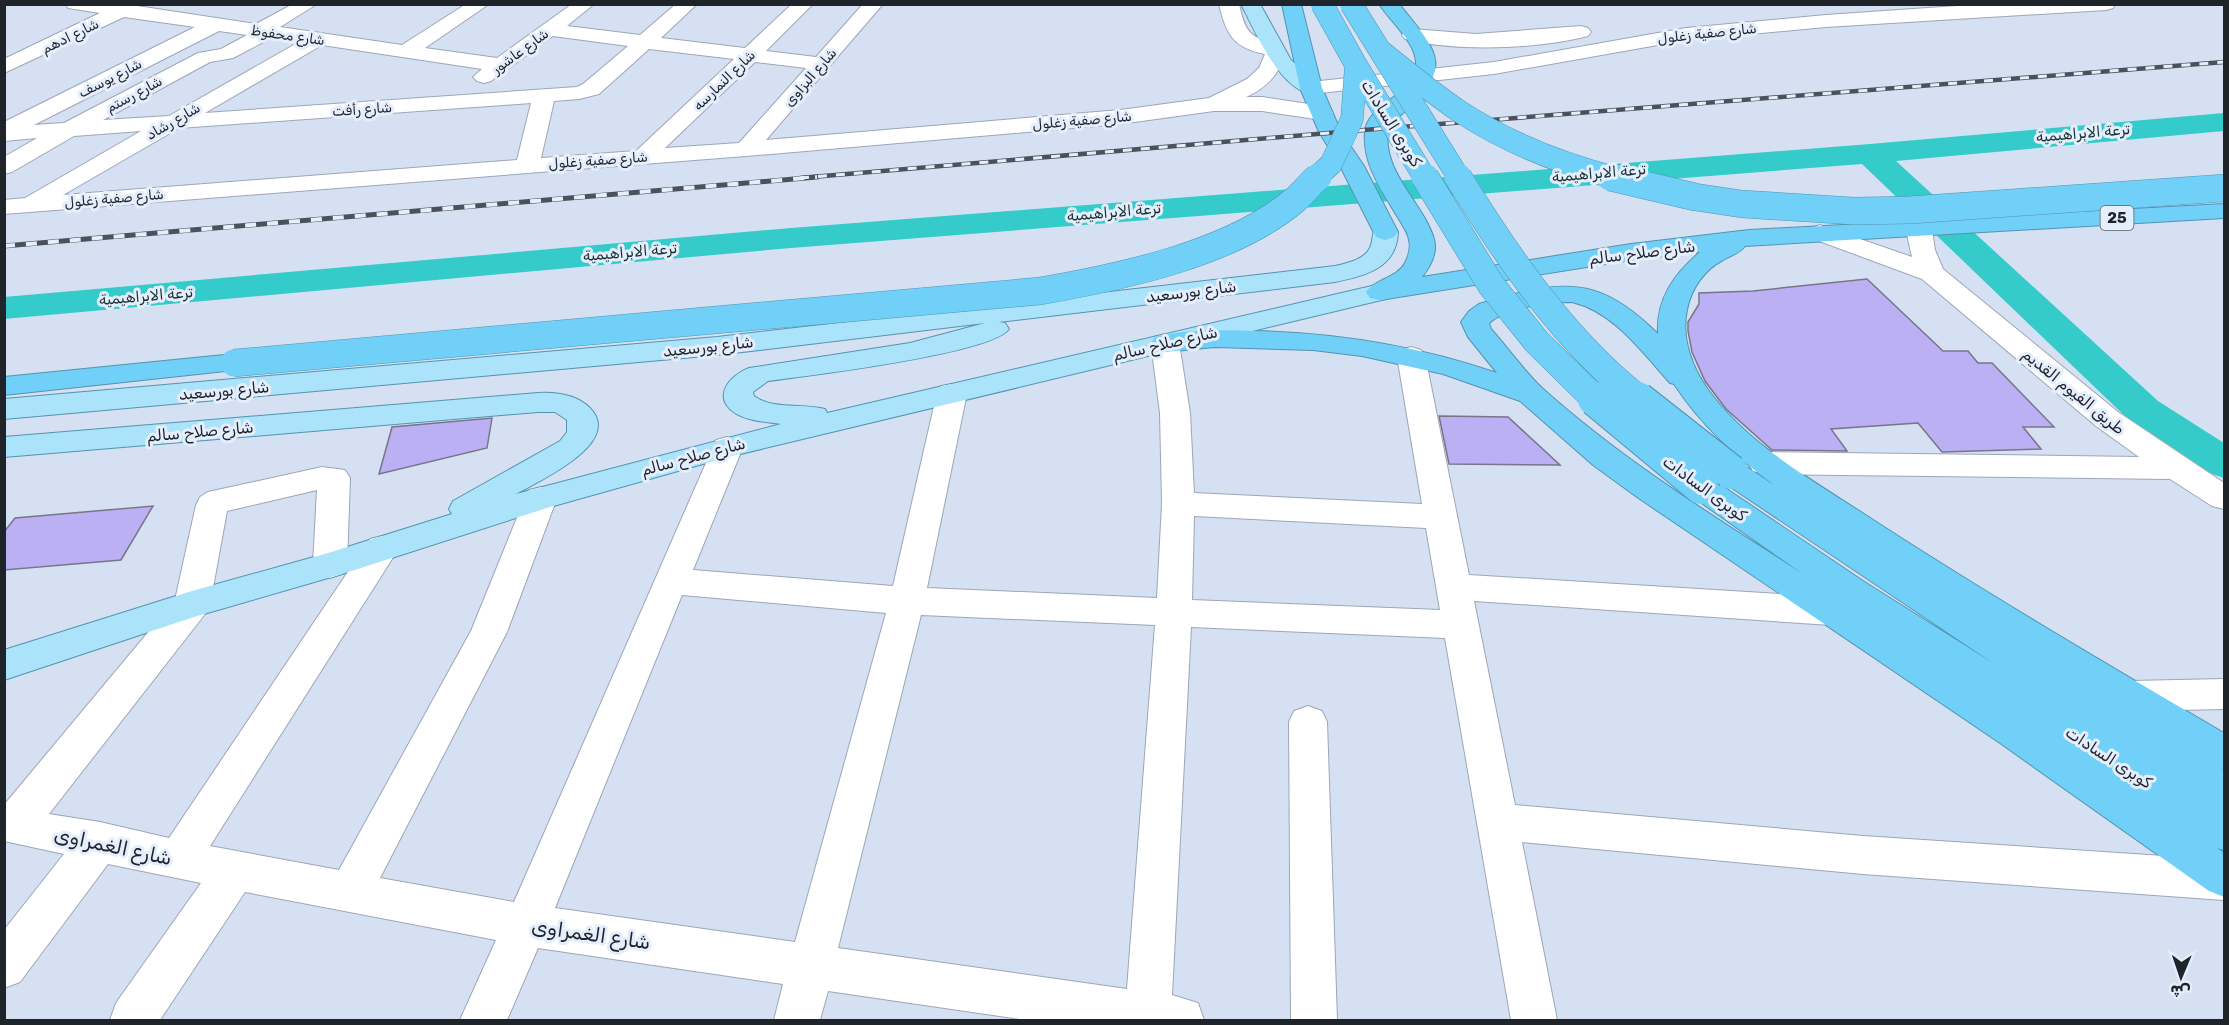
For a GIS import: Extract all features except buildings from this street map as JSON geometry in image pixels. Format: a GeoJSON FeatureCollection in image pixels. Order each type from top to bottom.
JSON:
{"type":"FeatureCollection","features":[{"type":"Feature","properties":{"kind":"highway"},"geometry":{"type":"LineString","coordinates":[[1291,4],[1311,88],[1330,132],[1352,166],[1386,232]]}},
{"type":"Feature","properties":{"kind":"highway","name":"كوبرى السادات"},"geometry":{"type":"LineString","coordinates":[[1322,4],[1356,65],[1486,277],[1532,338],[1588,394],[1732,474],[1877,570],[2224,792]]}},
{"type":"Feature","properties":{"kind":"highway","name":"كوبرى السادات"},"geometry":{"type":"LineString","coordinates":[[1352,4],[1503,249],[1557,320],[1604,368],[1732,474],[1861,597],[2224,832]]}},
{"type":"Feature","properties":{"kind":"highway"},"geometry":{"type":"LineString","coordinates":[[1380,292],[1411,275],[1419,264],[1423,246],[1417,228],[1380,162],[1376,147],[1376,129],[1382,118],[1417,89],[1427,74],[1427,58],[1388,4]]}},
{"type":"Feature","properties":{"kind":"highway","name":"كوبرى السادات"},"geometry":{"type":"LineString","coordinates":[[1382,52],[1438,97],[1472,119],[1529,147],[1599,173],[1717,200],[1797,210],[1873,212],[2224,188]]}},
{"type":"Feature","properties":{"kind":"highway"},"geometry":{"type":"LineString","coordinates":[[4,386],[234,363],[1040,291],[1091,283],[1185,257],[1252,227],[1290,203],[1313,183],[1335,155],[1354,115],[1358,89],[1356,65]]}},
{"type":"Feature","properties":{"kind":"highway","name":"شارع صلاح سالم"},"geometry":{"type":"LineString","coordinates":[[1380,292],[1631,252],[1749,238],[2010,225],[2224,211]]}},
{"type":"Feature","properties":{"kind":"highway"},"geometry":{"type":"LineString","coordinates":[[1688,384],[1671,334],[1672,305],[1678,292],[1702,261],[1749,238]]}},
{"type":"Feature","properties":{"kind":"highway"},"geometry":{"type":"LineString","coordinates":[[2224,753],[1896,553],[1732,474],[1720,423],[1688,384],[1618,312],[1587,297],[1551,294],[1491,309],[1480,314],[1476,322],[1478,331],[1531,394],[1597,450],[1648,489],[2014,732],[2224,878]]}},
{"type":"Feature","properties":{"kind":"highway"},"geometry":{"type":"LineString","coordinates":[[1165,343],[1215,338],[1264,338],[1332,343],[1411,356],[1531,394]]}},
{"type":"Feature","properties":{"kind":"main road"},"geometry":{"type":"LineString","coordinates":[[1250,4],[1275,51],[1291,71],[1311,88]]}},
{"type":"Feature","properties":{"kind":"main road","name":"شارع بورسعيد"},"geometry":{"type":"LineString","coordinates":[[4,409],[694,348],[1050,308],[1355,270],[1371,263],[1382,254],[1387,243],[1386,232]]}},
{"type":"Feature","properties":{"kind":"main road","name":"شارع صلاح سالم"},"geometry":{"type":"LineString","coordinates":[[4,665],[192,604],[330,565],[541,498],[727,447],[1380,292]]}},
{"type":"Feature","properties":{"kind":"main road"},"geometry":{"type":"LineString","coordinates":[[842,418],[753,410],[744,406],[738,399],[738,392],[752,377],[763,373],[938,346],[978,335],[1050,308]]}},
{"type":"Feature","properties":{"kind":"main road","name":"شارع صلاح سالم"},"geometry":{"type":"LineString","coordinates":[[4,447],[553,401],[572,407],[582,418],[582,433],[571,448],[425,534]]}},
{"type":"Feature","properties":{"kind":"street","name":"شارع محفوظ"},"geometry":{"type":"LineString","coordinates":[[75,4],[128,8],[215,25],[501,65]]}},
{"type":"Feature","properties":{"kind":"street","name":"شارع رستم"},"geometry":{"type":"LineString","coordinates":[[4,166],[205,57],[226,54],[308,4]]}},
{"type":"Feature","properties":{"kind":"street"},"geometry":{"type":"LineString","coordinates":[[405,52],[480,4]]}},
{"type":"Feature","properties":{"kind":"street","name":"شارع عاشور"},"geometry":{"type":"LineString","coordinates":[[458,102],[477,83],[585,4]]}},
{"type":"Feature","properties":{"kind":"street","name":"شارع رأفت"},"geometry":{"type":"LineString","coordinates":[[4,133],[579,93],[591,89],[688,4]]}},
{"type":"Feature","properties":{"kind":"street","name":"شارع النمارسه"},"geometry":{"type":"LineString","coordinates":[[644,156],[804,4]]}},
{"type":"Feature","properties":{"kind":"street"},"geometry":{"type":"LineString","coordinates":[[1229,4],[1238,34],[1242,39],[1275,51]]}},
{"type":"Feature","properties":{"kind":"street","name":"شارع صفية زغلول"},"geometry":{"type":"LineString","coordinates":[[1412,35],[1453,41],[1492,42],[1810,7],[1867,4]]}},
{"type":"Feature","properties":{"kind":"street","name":"شارع صفية زغلول"},"geometry":{"type":"LineString","coordinates":[[1311,88],[1494,68],[1574,52],[1698,33],[2004,9],[2106,4]]}},
{"type":"Feature","properties":{"kind":"street","name":"شارع البزاوى"},"geometry":{"type":"LineString","coordinates":[[746,149],[821,64],[866,5]]}},
{"type":"Feature","properties":{"kind":"street","name":"شارع ادهم"},"geometry":{"type":"LineString","coordinates":[[4,67],[128,8]]}},
{"type":"Feature","properties":{"kind":"street","name":"شارع يوسف"},"geometry":{"type":"LineString","coordinates":[[4,133],[215,25]]}},
{"type":"Feature","properties":{"kind":"street"},"geometry":{"type":"LineString","coordinates":[[549,30],[821,64]]}},
{"type":"Feature","properties":{"kind":"street","name":"شارع رشاد"},"geometry":{"type":"LineString","coordinates":[[28,205],[319,39]]}},
{"type":"Feature","properties":{"kind":"street"},"geometry":{"type":"LineString","coordinates":[[1492,42],[1491,48],[1508,55],[1574,52]]}},
{"type":"Feature","properties":{"kind":"street","name":"شارع صفية زغلول"},"geometry":{"type":"LineString","coordinates":[[1191,107],[1230,96],[1259,81],[1269,72],[1275,51]]}},
{"type":"Feature","properties":{"kind":"street"},"geometry":{"type":"LineString","coordinates":[[528,165],[544,96]]}},
{"type":"Feature","properties":{"kind":"street","name":"شارع صفية زغلول"},"geometry":{"type":"LineString","coordinates":[[4,207],[746,149],[1120,117],[1191,107],[1262,104],[1322,113]]}},
{"type":"Feature","properties":{"kind":"street"},"geometry":{"type":"LineString","coordinates":[[1920,230],[1922,250],[1931,273]]}},
{"type":"Feature","properties":{"kind":"street","name":"طريق الفيوم القديم"},"geometry":{"type":"LineString","coordinates":[[1820,233],[1931,273],[2077,395],[2176,468],[2224,498]]}},
{"type":"Feature","properties":{"kind":"street"},"geometry":{"type":"LineString","coordinates":[[1165,343],[1175,412],[1178,504],[1165,1018]]}},
{"type":"Feature","properties":{"kind":"street"},"geometry":{"type":"LineString","coordinates":[[1411,356],[1534,1020]]}},
{"type":"Feature","properties":{"kind":"street"},"geometry":{"type":"LineString","coordinates":[[796,1020],[907,601],[952,393]]}},
{"type":"Feature","properties":{"kind":"street"},"geometry":{"type":"LineString","coordinates":[[483,1020],[526,925],[727,447]]}},
{"type":"Feature","properties":{"kind":"street"},"geometry":{"type":"LineString","coordinates":[[1732,474],[2176,468]]}},
{"type":"Feature","properties":{"kind":"street"},"geometry":{"type":"LineString","coordinates":[[10,824],[192,604],[211,508],[220,500],[329,476],[334,478],[330,565]]}},
{"type":"Feature","properties":{"kind":"street"},"geometry":{"type":"LineString","coordinates":[[350,893],[489,632],[541,498]]}},
{"type":"Feature","properties":{"kind":"street"},"geometry":{"type":"LineString","coordinates":[[1178,504],[1440,517]]}},
{"type":"Feature","properties":{"kind":"street"},"geometry":{"type":"LineString","coordinates":[[178,860],[382,548]]}},
{"type":"Feature","properties":{"kind":"street"},"geometry":{"type":"LineString","coordinates":[[672,581],[907,601],[1462,625]]}},
{"type":"Feature","properties":{"kind":"street"},"geometry":{"type":"LineString","coordinates":[[1455,587],[1831,611]]}},
{"type":"Feature","properties":{"kind":"street"},"geometry":{"type":"LineString","coordinates":[[2131,696],[2224,694]]}},
{"type":"Feature","properties":{"kind":"street"},"geometry":{"type":"LineString","coordinates":[[1308,722],[1314,1020]]}},
{"type":"Feature","properties":{"kind":"street"},"geometry":{"type":"LineString","coordinates":[[1499,822],[1863,855],[2224,878]]}},
{"type":"Feature","properties":{"kind":"street","name":"شارع الغمراوى"},"geometry":{"type":"LineString","coordinates":[[10,824],[178,860],[350,893],[526,925],[812,966],[1032,1010],[1165,1018]]}},
{"type":"Feature","properties":{"kind":"street"},"geometry":{"type":"LineString","coordinates":[[4,966],[100,842]]}},
{"type":"Feature","properties":{"kind":"street"},"geometry":{"type":"LineString","coordinates":[[133,1020],[234,871]]}},
{"type":"Feature","properties":{"kind":"waterway","name":"ترعة الابراهيمية"},"geometry":{"type":"LineString","coordinates":[[1870,154],[2224,122]]}},
{"type":"Feature","properties":{"kind":"waterway","name":"ترعة الابراهيمية"},"geometry":{"type":"LineString","coordinates":[[4,308],[791,238],[1870,154]]}},
{"type":"Feature","properties":{"kind":"waterway"},"geometry":{"type":"LineString","coordinates":[[1870,154],[2143,410],[2224,463]]}},
{"type":"Feature","properties":{"kind":"railway"},"geometry":{"type":"LineString","coordinates":[[800,178],[1376,129],[2224,62]]}},
{"type":"Feature","properties":{"kind":"railway"},"geometry":{"type":"LineString","coordinates":[[4,246],[817,177]]}}]}
